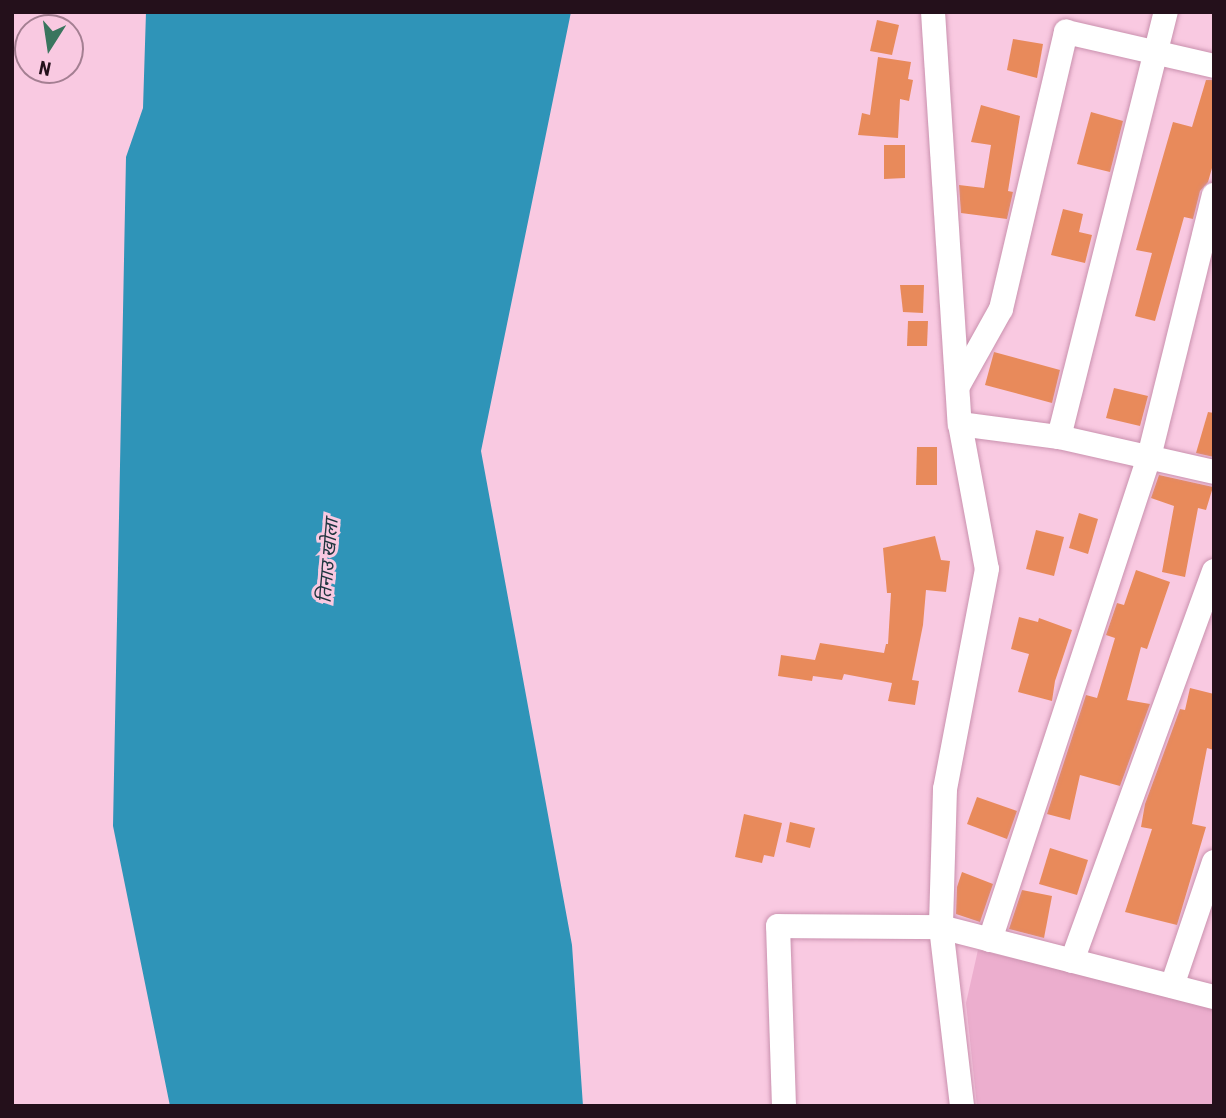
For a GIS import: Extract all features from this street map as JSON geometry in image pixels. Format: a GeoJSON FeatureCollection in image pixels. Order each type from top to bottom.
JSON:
{"type":"FeatureCollection","features":[{"type":"Feature","properties":{"kind":"street"},"geometry":{"type":"LineString","coordinates":[[933,12],[960,424],[987,569],[945,789],[941,928],[962,1106]]}},
{"type":"Feature","properties":{"kind":"street"},"geometry":{"type":"LineString","coordinates":[[1059,437],[1166,12]]}},
{"type":"Feature","properties":{"kind":"street"},"geometry":{"type":"LineString","coordinates":[[958,386],[1001,309],[1066,32],[1214,66]]}},
{"type":"Feature","properties":{"kind":"street"},"geometry":{"type":"LineString","coordinates":[[990,940],[1149,457],[1214,195]]}},
{"type":"Feature","properties":{"kind":"street"},"geometry":{"type":"LineString","coordinates":[[960,424],[1059,437],[1214,472]]}},
{"type":"Feature","properties":{"kind":"street"},"geometry":{"type":"LineString","coordinates":[[1072,961],[1214,571]]}},
{"type":"Feature","properties":{"kind":"street"},"geometry":{"type":"LineString","coordinates":[[1172,986],[1214,862]]}},
{"type":"Feature","properties":{"kind":"street"},"geometry":{"type":"LineString","coordinates":[[785,1106],[778,926],[941,928],[1214,997]]}},
{"type":"Feature","properties":{"kind":"shaded area"},"geometry":{"type":"Polygon","coordinates":[[[978,950],[1214,1006],[1214,1106],[977,1106],[966,1003],[978,950]]]}},
{"type":"Feature","properties":{"kind":"water","name":"तिनाउ खोला"},"geometry":{"type":"Polygon","coordinates":[[[146,12],[571,12],[481,451],[572,945],[583,1106],[170,1106],[113,826],[126,157],[143,108],[146,12]]]}},
{"type":"Feature","properties":{"kind":"building"},"geometry":{"type":"Polygon","coordinates":[[[877,20],[899,25],[892,55],[870,51],[877,20]]]}},
{"type":"Feature","properties":{"kind":"building"},"geometry":{"type":"Polygon","coordinates":[[[1013,39],[1043,44],[1037,78],[1007,70],[1013,39]]]}},
{"type":"Feature","properties":{"kind":"building"},"geometry":{"type":"Polygon","coordinates":[[[878,57],[911,62],[908,79],[913,80],[909,101],[900,99],[898,138],[858,135],[862,113],[870,115],[878,57]]]}},
{"type":"Feature","properties":{"kind":"building"},"geometry":{"type":"Polygon","coordinates":[[[1206,80],[1214,80],[1214,161],[1208,182],[1200,191],[1193,219],[1184,217],[1155,321],[1135,316],[1152,253],[1136,250],[1173,122],[1192,127],[1206,80]]]}},
{"type":"Feature","properties":{"kind":"building"},"geometry":{"type":"Polygon","coordinates":[[[981,105],[1020,116],[1008,191],[1013,192],[1007,219],[961,213],[959,185],[984,188],[991,145],[971,142],[981,105]]]}},
{"type":"Feature","properties":{"kind":"building"},"geometry":{"type":"Polygon","coordinates":[[[1091,112],[1123,121],[1110,172],[1077,164],[1091,112]]]}},
{"type":"Feature","properties":{"kind":"building"},"geometry":{"type":"Polygon","coordinates":[[[884,145],[905,145],[905,178],[884,179],[884,145]]]}},
{"type":"Feature","properties":{"kind":"building"},"geometry":{"type":"Polygon","coordinates":[[[1063,209],[1083,214],[1079,232],[1092,235],[1085,263],[1051,255],[1063,209]]]}},
{"type":"Feature","properties":{"kind":"building"},"geometry":{"type":"Polygon","coordinates":[[[900,285],[924,285],[923,313],[903,312],[900,285]]]}},
{"type":"Feature","properties":{"kind":"building"},"geometry":{"type":"Polygon","coordinates":[[[908,321],[928,321],[927,346],[907,346],[908,321]]]}},
{"type":"Feature","properties":{"kind":"building"},"geometry":{"type":"Polygon","coordinates":[[[994,352],[1060,370],[1052,403],[985,385],[994,352]]]}},
{"type":"Feature","properties":{"kind":"building"},"geometry":{"type":"Polygon","coordinates":[[[1114,388],[1148,396],[1140,426],[1106,418],[1114,388]]]}},
{"type":"Feature","properties":{"kind":"building"},"geometry":{"type":"Polygon","coordinates":[[[1208,412],[1214,413],[1214,457],[1196,453],[1208,412]]]}},
{"type":"Feature","properties":{"kind":"building"},"geometry":{"type":"Polygon","coordinates":[[[917,447],[937,447],[937,485],[916,485],[917,447]]]}},
{"type":"Feature","properties":{"kind":"building"},"geometry":{"type":"Polygon","coordinates":[[[1159,475],[1213,487],[1206,510],[1198,508],[1185,577],[1162,572],[1174,506],[1151,498],[1159,475]]]}},
{"type":"Feature","properties":{"kind":"building"},"geometry":{"type":"Polygon","coordinates":[[[1079,513],[1098,519],[1088,554],[1069,548],[1079,513]]]}},
{"type":"Feature","properties":{"kind":"building"},"geometry":{"type":"Polygon","coordinates":[[[1036,530],[1064,537],[1054,576],[1026,569],[1036,530]]]}},
{"type":"Feature","properties":{"kind":"building"},"geometry":{"type":"Polygon","coordinates":[[[935,536],[941,560],[950,561],[946,592],[926,590],[923,625],[912,680],[919,681],[915,705],[888,701],[892,683],[844,674],[842,680],[813,676],[812,681],[778,676],[781,655],[815,660],[820,643],[884,653],[888,644],[891,593],[887,593],[883,548],[935,536]]]}},
{"type":"Feature","properties":{"kind":"building"},"geometry":{"type":"Polygon","coordinates":[[[1136,570],[1170,582],[1147,649],[1141,647],[1127,700],[1150,704],[1120,786],[1080,775],[1070,820],[1047,814],[1086,695],[1097,698],[1115,638],[1106,635],[1117,603],[1124,605],[1136,570]]]}},
{"type":"Feature","properties":{"kind":"building"},"geometry":{"type":"Polygon","coordinates":[[[1019,617],[1038,622],[1039,618],[1072,630],[1055,681],[1052,701],[1018,692],[1029,654],[1011,649],[1019,617]]]}},
{"type":"Feature","properties":{"kind":"building"},"geometry":{"type":"Polygon","coordinates":[[[1190,688],[1214,694],[1214,750],[1207,748],[1192,824],[1206,827],[1177,925],[1125,912],[1152,829],[1141,827],[1145,804],[1180,709],[1185,710],[1190,688]]]}},
{"type":"Feature","properties":{"kind":"building"},"geometry":{"type":"Polygon","coordinates":[[[977,797],[1017,811],[1007,839],[967,824],[977,797]]]}},
{"type":"Feature","properties":{"kind":"building"},"geometry":{"type":"Polygon","coordinates":[[[744,814],[782,823],[774,857],[764,855],[762,863],[735,857],[744,814]]]}},
{"type":"Feature","properties":{"kind":"building"},"geometry":{"type":"Polygon","coordinates":[[[790,822],[815,828],[810,848],[786,842],[790,822]]]}},
{"type":"Feature","properties":{"kind":"building"},"geometry":{"type":"Polygon","coordinates":[[[1050,848],[1088,860],[1077,895],[1039,884],[1050,848]]]}},
{"type":"Feature","properties":{"kind":"building"},"geometry":{"type":"Polygon","coordinates":[[[962,872],[993,884],[980,922],[956,914],[957,887],[962,872]]]}},
{"type":"Feature","properties":{"kind":"building"},"geometry":{"type":"Polygon","coordinates":[[[1022,890],[1052,896],[1044,938],[1009,929],[1022,890]]]}}]}
